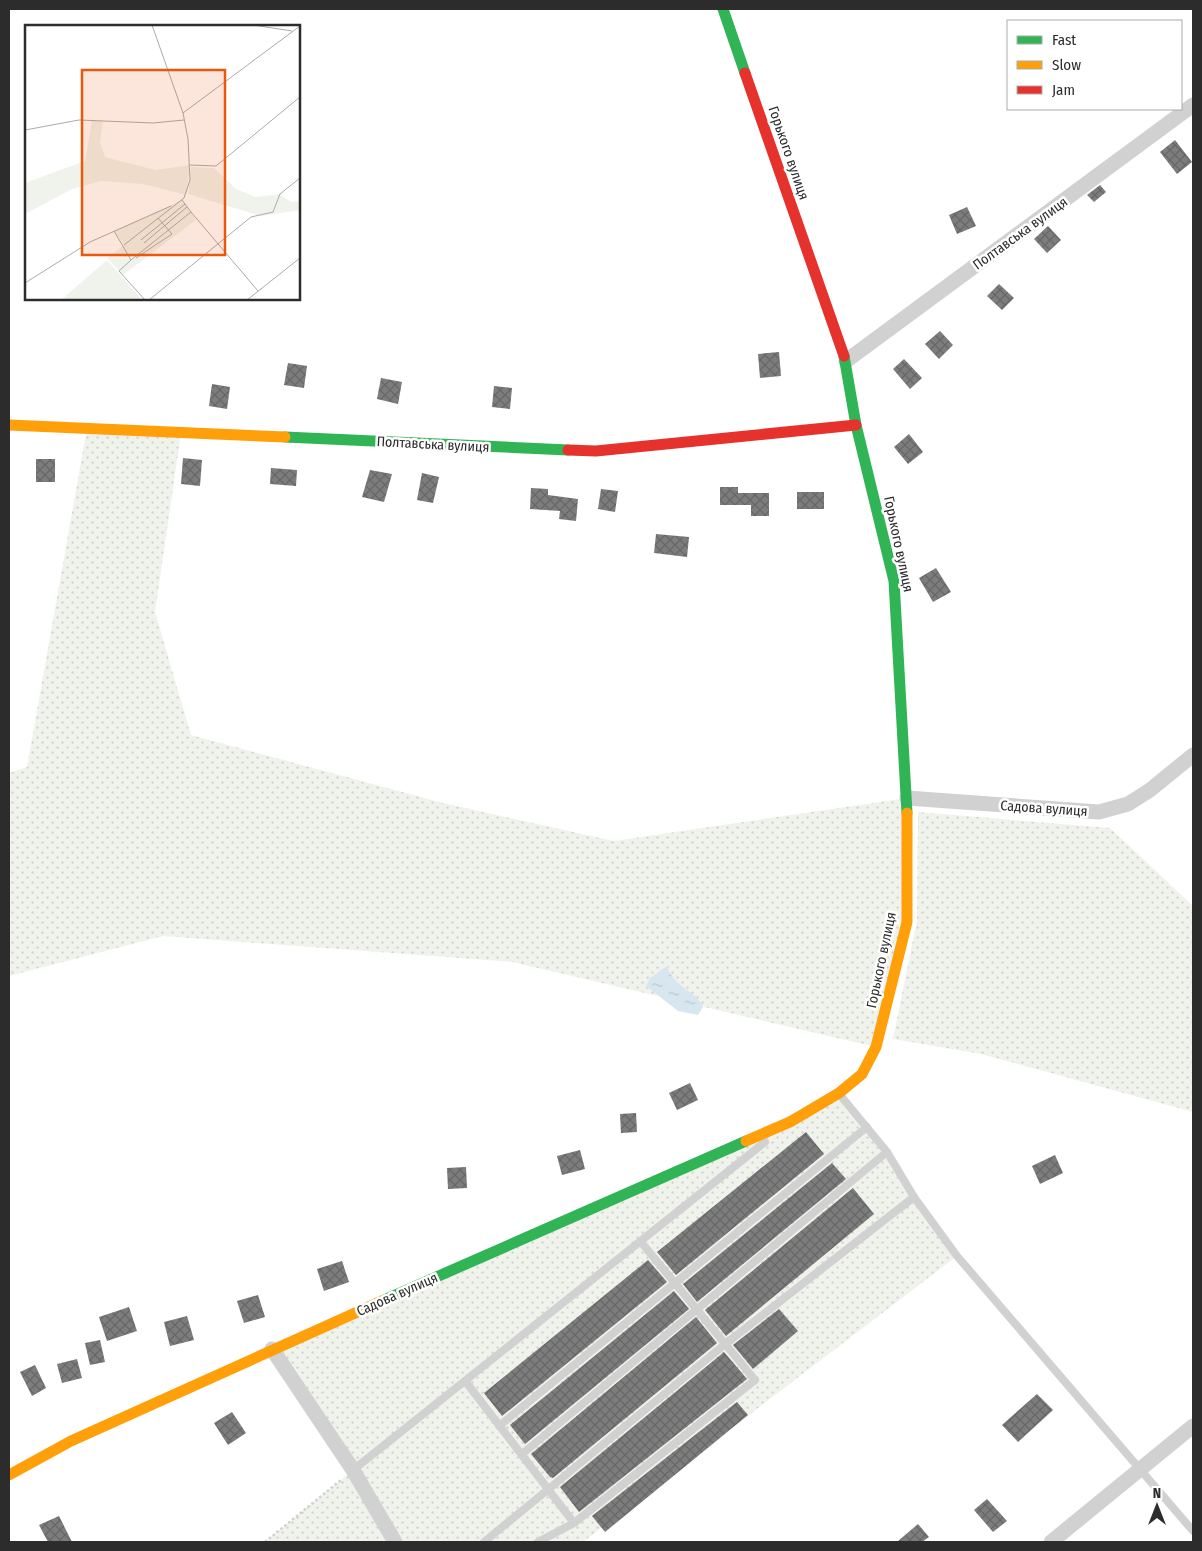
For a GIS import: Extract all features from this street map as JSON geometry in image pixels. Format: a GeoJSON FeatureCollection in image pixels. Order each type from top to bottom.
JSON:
{"type":"FeatureCollection","features":[{"type":"Feature","properties":{"kind":"street","name":"Горького вулиця"},"geometry":{"type":"LineString","coordinates":[[722,9],[846,361],[856,425],[894,581],[907,798],[907,922],[876,1047],[862,1074],[839,1093],[790,1122]]}},
{"type":"Feature","properties":{"kind":"street","name":"Полтавська вулиця"},"geometry":{"type":"LineString","coordinates":[[846,361],[1193,105]]}},
{"type":"Feature","properties":{"kind":"street","name":"Полтавська вулиця"},"geometry":{"type":"LineString","coordinates":[[9,425],[596,451],[856,425]]}},
{"type":"Feature","properties":{"kind":"street","name":"Садова вулиця"},"geometry":{"type":"LineString","coordinates":[[907,798],[1098,812],[1128,804],[1150,790],[1193,755]]}},
{"type":"Feature","properties":{"kind":"street","name":"Садова вулиця"},"geometry":{"type":"LineString","coordinates":[[9,1475],[71,1441],[272,1349],[790,1122]]}},
{"type":"Feature","properties":{"kind":"street"},"geometry":{"type":"LineString","coordinates":[[272,1349],[353,1470],[395,1542]]}},
{"type":"Feature","properties":{"kind":"street"},"geometry":{"type":"LineString","coordinates":[[1051,1542],[1193,1426]]}},
{"type":"Feature","properties":{"kind":"lane"},"geometry":{"type":"LineString","coordinates":[[839,1093],[887,1152],[914,1197],[957,1256],[1193,1531]]}},
{"type":"Feature","properties":{"kind":"lane"},"geometry":{"type":"LineString","coordinates":[[353,1470],[466,1382],[790,1122]]}},
{"type":"Feature","properties":{"kind":"lane"},"geometry":{"type":"LineString","coordinates":[[499,1426],[867,1127]]}},
{"type":"Feature","properties":{"kind":"lane"},"geometry":{"type":"LineString","coordinates":[[522,1454],[696,1308],[887,1152]]}},
{"type":"Feature","properties":{"kind":"lane"},"geometry":{"type":"LineString","coordinates":[[484,1542],[724,1345],[914,1197]]}},
{"type":"Feature","properties":{"kind":"lane"},"geometry":{"type":"LineString","coordinates":[[538,1542],[574,1523],[755,1380],[724,1345],[676,1282],[641,1242]]}},
{"type":"Feature","properties":{"kind":"lane"},"geometry":{"type":"LineString","coordinates":[[466,1382],[574,1523]]}},
{"type":"Feature","properties":{"kind":"path"},"geometry":{"type":"LineString","coordinates":[[265,1542],[353,1470]]}},
{"type":"Feature","properties":{"kind":"shaded area"},"geometry":{"type":"Polygon","coordinates":[[[87,428],[181,433],[155,612],[191,735],[443,803],[614,841],[907,798],[907,922],[876,1047],[512,962],[163,936],[9,976],[9,773],[27,767],[87,428]]]}},
{"type":"Feature","properties":{"kind":"shaded area"},"geometry":{"type":"Polygon","coordinates":[[[918,812],[1110,828],[1193,906],[1193,1112],[981,1054],[893,1039],[917,920],[918,812]]]}},
{"type":"Feature","properties":{"kind":"shaded area"},"geometry":{"type":"Polygon","coordinates":[[[839,1093],[887,1152],[957,1256],[583,1542],[265,1542],[353,1470],[272,1349],[839,1093]]]}},
{"type":"Feature","properties":{"kind":"water"},"geometry":{"type":"Polygon","coordinates":[[[667,966],[675,980],[695,996],[703,1007],[698,1015],[678,1011],[646,986],[650,978],[667,966]]]}},
{"type":"Feature","properties":{"kind":"building"},"geometry":{"type":"Polygon","coordinates":[[[1175,140],[1192,162],[1177,174],[1160,152],[1175,140]]]}},
{"type":"Feature","properties":{"kind":"building"},"geometry":{"type":"Polygon","coordinates":[[[1100,185],[1106,192],[1094,202],[1087,195],[1100,185]]]}},
{"type":"Feature","properties":{"kind":"building"},"geometry":{"type":"Polygon","coordinates":[[[967,207],[976,226],[957,234],[949,215],[967,207]]]}},
{"type":"Feature","properties":{"kind":"building"},"geometry":{"type":"Polygon","coordinates":[[[1048,226],[1061,240],[1047,253],[1034,239],[1048,226]]]}},
{"type":"Feature","properties":{"kind":"building"},"geometry":{"type":"Polygon","coordinates":[[[999,284],[1014,298],[1002,310],[987,296],[999,284]]]}},
{"type":"Feature","properties":{"kind":"building"},"geometry":{"type":"Polygon","coordinates":[[[940,331],[953,345],[939,359],[925,344],[940,331]]]}},
{"type":"Feature","properties":{"kind":"building"},"geometry":{"type":"Polygon","coordinates":[[[779,352],[781,376],[760,378],[758,354],[779,352]]]}},
{"type":"Feature","properties":{"kind":"building"},"geometry":{"type":"Polygon","coordinates":[[[904,359],[922,378],[910,389],[893,369],[904,359]]]}},
{"type":"Feature","properties":{"kind":"building"},"geometry":{"type":"Polygon","coordinates":[[[288,363],[307,366],[304,388],[284,385],[288,363]]]}},
{"type":"Feature","properties":{"kind":"building"},"geometry":{"type":"Polygon","coordinates":[[[381,378],[402,382],[398,404],[377,399],[381,378]]]}},
{"type":"Feature","properties":{"kind":"building"},"geometry":{"type":"Polygon","coordinates":[[[212,384],[230,387],[227,409],[209,406],[212,384]]]}},
{"type":"Feature","properties":{"kind":"building"},"geometry":{"type":"Polygon","coordinates":[[[494,386],[512,388],[510,409],[492,407],[494,386]]]}},
{"type":"Feature","properties":{"kind":"building"},"geometry":{"type":"Polygon","coordinates":[[[909,434],[923,452],[908,464],[894,447],[909,434]]]}},
{"type":"Feature","properties":{"kind":"building"},"geometry":{"type":"Polygon","coordinates":[[[183,458],[202,460],[200,486],[181,484],[183,458]]]}},
{"type":"Feature","properties":{"kind":"building"},"geometry":{"type":"Polygon","coordinates":[[[36,459],[55,459],[55,482],[36,482],[36,459]]]}},
{"type":"Feature","properties":{"kind":"building"},"geometry":{"type":"Polygon","coordinates":[[[271,468],[297,470],[296,486],[270,484],[271,468]]]}},
{"type":"Feature","properties":{"kind":"building"},"geometry":{"type":"Polygon","coordinates":[[[370,470],[392,474],[384,502],[362,497],[370,470]]]}},
{"type":"Feature","properties":{"kind":"building"},"geometry":{"type":"Polygon","coordinates":[[[422,473],[439,477],[433,503],[417,500],[422,473]]]}},
{"type":"Feature","properties":{"kind":"building"},"geometry":{"type":"Polygon","coordinates":[[[720,487],[738,487],[738,493],[769,493],[769,516],[751,516],[751,505],[720,505],[720,487]]]}},
{"type":"Feature","properties":{"kind":"building"},"geometry":{"type":"Polygon","coordinates":[[[531,488],[548,489],[548,495],[578,499],[576,521],[559,519],[560,511],[530,509],[531,488]]]}},
{"type":"Feature","properties":{"kind":"building"},"geometry":{"type":"Polygon","coordinates":[[[601,489],[618,491],[615,512],[598,509],[601,489]]]}},
{"type":"Feature","properties":{"kind":"building"},"geometry":{"type":"Polygon","coordinates":[[[797,492],[824,492],[824,509],[797,509],[797,492]]]}},
{"type":"Feature","properties":{"kind":"building"},"geometry":{"type":"Polygon","coordinates":[[[656,534],[689,537],[687,557],[654,553],[656,534]]]}},
{"type":"Feature","properties":{"kind":"building"},"geometry":{"type":"Polygon","coordinates":[[[936,568],[951,592],[933,602],[919,578],[936,568]]]}},
{"type":"Feature","properties":{"kind":"building"},"geometry":{"type":"Polygon","coordinates":[[[690,1083],[698,1100],[677,1110],[669,1093],[690,1083]]]}},
{"type":"Feature","properties":{"kind":"building"},"geometry":{"type":"Polygon","coordinates":[[[636,1113],[637,1132],[621,1133],[620,1114],[636,1113]]]}},
{"type":"Feature","properties":{"kind":"building"},"geometry":{"type":"Polygon","coordinates":[[[806,1132],[824,1154],[676,1275],[657,1252],[806,1132]]]}},
{"type":"Feature","properties":{"kind":"building"},"geometry":{"type":"Polygon","coordinates":[[[580,1150],[585,1169],[562,1175],[557,1156],[580,1150]]]}},
{"type":"Feature","properties":{"kind":"building"},"geometry":{"type":"Polygon","coordinates":[[[1055,1155],[1063,1173],[1040,1184],[1032,1166],[1055,1155]]]}},
{"type":"Feature","properties":{"kind":"building"},"geometry":{"type":"Polygon","coordinates":[[[832,1163],[846,1179],[697,1302],[683,1284],[832,1163]]]}},
{"type":"Feature","properties":{"kind":"building"},"geometry":{"type":"Polygon","coordinates":[[[466,1167],[467,1188],[448,1189],[447,1168],[466,1167]]]}},
{"type":"Feature","properties":{"kind":"building"},"geometry":{"type":"Polygon","coordinates":[[[853,1188],[874,1214],[726,1336],[705,1310],[853,1188]]]}},
{"type":"Feature","properties":{"kind":"building"},"geometry":{"type":"Polygon","coordinates":[[[648,1260],[667,1282],[502,1416],[484,1393],[648,1260]]]}},
{"type":"Feature","properties":{"kind":"building"},"geometry":{"type":"Polygon","coordinates":[[[342,1261],[349,1282],[324,1291],[317,1269],[342,1261]]]}},
{"type":"Feature","properties":{"kind":"building"},"geometry":{"type":"Polygon","coordinates":[[[674,1291],[689,1309],[525,1444],[510,1425],[674,1291]]]}},
{"type":"Feature","properties":{"kind":"building"},"geometry":{"type":"Polygon","coordinates":[[[258,1295],[265,1317],[244,1323],[237,1301],[258,1295]]]}},
{"type":"Feature","properties":{"kind":"building"},"geometry":{"type":"Polygon","coordinates":[[[129,1307],[137,1331],[107,1341],[99,1317],[129,1307]]]}},
{"type":"Feature","properties":{"kind":"building"},"geometry":{"type":"Polygon","coordinates":[[[779,1309],[798,1331],[753,1369],[733,1345],[779,1309]]]}},
{"type":"Feature","properties":{"kind":"building"},"geometry":{"type":"Polygon","coordinates":[[[187,1316],[194,1340],[170,1346],[164,1322],[187,1316]]]}},
{"type":"Feature","properties":{"kind":"building"},"geometry":{"type":"Polygon","coordinates":[[[696,1317],[717,1343],[553,1478],[550,1477],[531,1454],[696,1317]]]}},
{"type":"Feature","properties":{"kind":"building"},"geometry":{"type":"Polygon","coordinates":[[[100,1340],[105,1362],[90,1365],[85,1343],[100,1340]]]}},
{"type":"Feature","properties":{"kind":"building"},"geometry":{"type":"Polygon","coordinates":[[[724,1352],[747,1379],[579,1512],[560,1487],[724,1352]]]}},
{"type":"Feature","properties":{"kind":"building"},"geometry":{"type":"Polygon","coordinates":[[[77,1359],[82,1378],[62,1383],[57,1364],[77,1359]]]}},
{"type":"Feature","properties":{"kind":"building"},"geometry":{"type":"Polygon","coordinates":[[[35,1365],[46,1388],[32,1396],[20,1372],[35,1365]]]}},
{"type":"Feature","properties":{"kind":"building"},"geometry":{"type":"Polygon","coordinates":[[[1037,1394],[1053,1410],[1018,1442],[1002,1425],[1037,1394]]]}},
{"type":"Feature","properties":{"kind":"building"},"geometry":{"type":"Polygon","coordinates":[[[737,1402],[748,1415],[605,1532],[592,1516],[737,1402]]]}},
{"type":"Feature","properties":{"kind":"building"},"geometry":{"type":"Polygon","coordinates":[[[232,1412],[246,1433],[228,1445],[214,1423],[232,1412]]]}},
{"type":"Feature","properties":{"kind":"building"},"geometry":{"type":"Polygon","coordinates":[[[987,1499],[1007,1521],[993,1532],[974,1510],[987,1499]]]}},
{"type":"Feature","properties":{"kind":"building"},"geometry":{"type":"Polygon","coordinates":[[[59,1516],[72,1542],[48,1542],[39,1525],[59,1516]]]}},
{"type":"Feature","properties":{"kind":"building"},"geometry":{"type":"Polygon","coordinates":[[[918,1524],[929,1537],[922,1542],[897,1542],[918,1524]]]}},
{"type":"Feature","properties":{"kind":"traffic: fast"},"geometry":{"type":"LineString","coordinates":[[723,9],[745,73]]}},
{"type":"Feature","properties":{"kind":"traffic: fast"},"geometry":{"type":"LineString","coordinates":[[844,356],[856,425],[894,581],[907,813]]}},
{"type":"Feature","properties":{"kind":"traffic: fast"},"geometry":{"type":"LineString","coordinates":[[285,437],[568,450]]}},
{"type":"Feature","properties":{"kind":"traffic: fast"},"geometry":{"type":"LineString","coordinates":[[384,1300],[746,1141]]}},
{"type":"Feature","properties":{"kind":"traffic: slow"},"geometry":{"type":"LineString","coordinates":[[9,425],[285,437]]}},
{"type":"Feature","properties":{"kind":"traffic: slow"},"geometry":{"type":"LineString","coordinates":[[746,1141],[790,1122],[839,1093],[862,1074],[876,1047],[907,922],[907,813]]}},
{"type":"Feature","properties":{"kind":"traffic: slow"},"geometry":{"type":"LineString","coordinates":[[9,1475],[71,1441],[384,1300]]}},
{"type":"Feature","properties":{"kind":"traffic: jam"},"geometry":{"type":"LineString","coordinates":[[745,73],[844,356]]}},
{"type":"Feature","properties":{"kind":"traffic: jam"},"geometry":{"type":"LineString","coordinates":[[568,450],[596,451],[856,425]]}}]}
